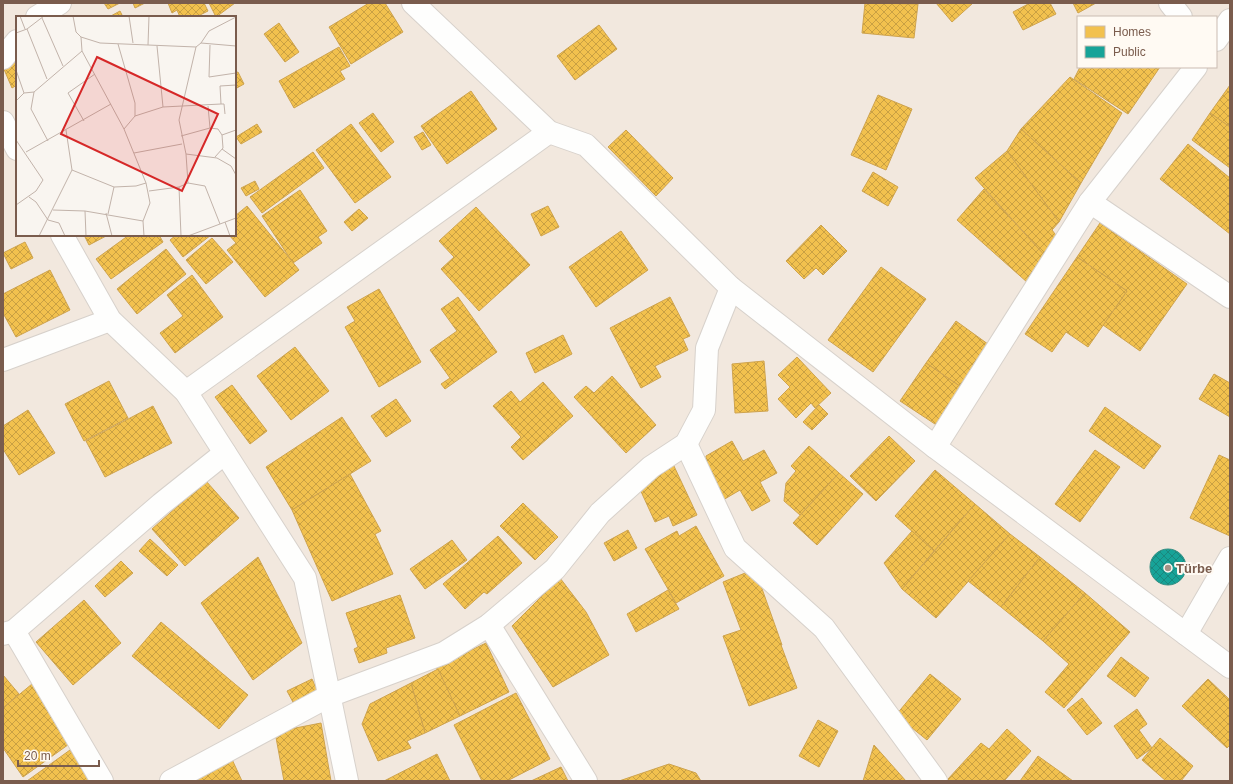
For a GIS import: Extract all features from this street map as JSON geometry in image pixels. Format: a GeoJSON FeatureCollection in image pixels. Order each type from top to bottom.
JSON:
{"type":"FeatureCollection","features":[{"type":"Feature","properties":{"kind":"street"},"geometry":{"type":"LineString","coordinates":[[36,12],[60,3]]}},
{"type":"Feature","properties":{"kind":"street"},"geometry":{"type":"LineString","coordinates":[[413,3],[549,132],[586,145],[731,288],[935,447],[1230,667]]}},
{"type":"Feature","properties":{"kind":"street"},"geometry":{"type":"LineString","coordinates":[[1170,3],[1179,16]]}},
{"type":"Feature","properties":{"kind":"street"},"geometry":{"type":"LineString","coordinates":[[1217,39],[1230,20]]}},
{"type":"Feature","properties":{"kind":"street"},"geometry":{"type":"LineString","coordinates":[[3,58],[16,42]]}},
{"type":"Feature","properties":{"kind":"street"},"geometry":{"type":"LineString","coordinates":[[935,447],[1090,202],[1195,68]]}},
{"type":"Feature","properties":{"kind":"street"},"geometry":{"type":"LineString","coordinates":[[3,122],[16,147]]}},
{"type":"Feature","properties":{"kind":"street"},"geometry":{"type":"LineString","coordinates":[[186,392],[549,132]]}},
{"type":"Feature","properties":{"kind":"street"},"geometry":{"type":"LineString","coordinates":[[1090,202],[1230,296]]}},
{"type":"Feature","properties":{"kind":"street"},"geometry":{"type":"LineString","coordinates":[[63,236],[110,320],[186,392],[305,578],[347,781]]}},
{"type":"Feature","properties":{"kind":"street"},"geometry":{"type":"LineString","coordinates":[[170,781],[329,696],[444,653],[489,625],[555,569],[600,513],[651,467],[686,444],[704,410],[707,348],[731,288]]}},
{"type":"Feature","properties":{"kind":"street"},"geometry":{"type":"LineString","coordinates":[[3,360],[110,320]]}},
{"type":"Feature","properties":{"kind":"street"},"geometry":{"type":"LineString","coordinates":[[686,444],[735,548],[824,628],[936,781]]}},
{"type":"Feature","properties":{"kind":"street"},"geometry":{"type":"LineString","coordinates":[[102,781],[8,632],[161,504],[225,453]]}},
{"type":"Feature","properties":{"kind":"street"},"geometry":{"type":"LineString","coordinates":[[1186,634],[1230,558]]}},
{"type":"Feature","properties":{"kind":"street"},"geometry":{"type":"LineString","coordinates":[[489,625],[586,781]]}},
{"type":"Feature","properties":{"kind":"shaded area"},"geometry":{"type":"Polygon","coordinates":[[[3,3],[1230,3],[1230,781],[3,781],[3,3]]]}},
{"type":"Feature","properties":{"kind":"building: Homes"},"geometry":{"type":"Polygon","coordinates":[[[104,3],[120,3],[108,9],[104,3]]]}},
{"type":"Feature","properties":{"kind":"building: Homes"},"geometry":{"type":"Polygon","coordinates":[[[133,3],[145,3],[135,8],[133,3]]]}},
{"type":"Feature","properties":{"kind":"building: Homes"},"geometry":{"type":"Polygon","coordinates":[[[168,3],[204,3],[208,11],[198,16],[180,16],[177,10],[172,13],[168,3]]]}},
{"type":"Feature","properties":{"kind":"building: Homes"},"geometry":{"type":"Polygon","coordinates":[[[209,3],[235,3],[217,16],[216,16],[209,3]]]}},
{"type":"Feature","properties":{"kind":"building: Homes"},"geometry":{"type":"Polygon","coordinates":[[[369,3],[385,3],[403,32],[351,64],[329,27],[369,3]]]}},
{"type":"Feature","properties":{"kind":"building: Homes"},"geometry":{"type":"Polygon","coordinates":[[[865,3],[918,4],[914,38],[862,33],[865,3]]]}},
{"type":"Feature","properties":{"kind":"building: Homes"},"geometry":{"type":"Polygon","coordinates":[[[936,3],[973,3],[952,22],[936,3]]]}},
{"type":"Feature","properties":{"kind":"building: Homes"},"geometry":{"type":"Polygon","coordinates":[[[1030,3],[1050,3],[1056,14],[1023,30],[1013,12],[1030,3]]]}},
{"type":"Feature","properties":{"kind":"building: Homes"},"geometry":{"type":"Polygon","coordinates":[[[1073,3],[1096,3],[1078,13],[1073,3]]]}},
{"type":"Feature","properties":{"kind":"building: Homes"},"geometry":{"type":"Polygon","coordinates":[[[120,11],[122,16],[111,16],[120,11]]]}},
{"type":"Feature","properties":{"kind":"building: Homes"},"geometry":{"type":"Polygon","coordinates":[[[279,23],[299,52],[285,62],[264,34],[279,23]]]}},
{"type":"Feature","properties":{"kind":"building: Homes"},"geometry":{"type":"Polygon","coordinates":[[[599,25],[617,49],[575,80],[557,56],[599,25]]]}},
{"type":"Feature","properties":{"kind":"building: Homes"},"geometry":{"type":"Polygon","coordinates":[[[339,47],[350,66],[340,71],[345,79],[294,108],[279,81],[339,47]]]}},
{"type":"Feature","properties":{"kind":"building: Homes"},"geometry":{"type":"Polygon","coordinates":[[[16,61],[16,86],[12,88],[3,67],[16,61]]]}},
{"type":"Feature","properties":{"kind":"building: Homes"},"geometry":{"type":"Polygon","coordinates":[[[1080,68],[1159,68],[1128,114],[1074,79],[1080,68]]]}},
{"type":"Feature","properties":{"kind":"building: Homes"},"geometry":{"type":"Polygon","coordinates":[[[238,72],[244,84],[236,88],[236,73],[238,72]]]}},
{"type":"Feature","properties":{"kind":"building: Homes"},"geometry":{"type":"Polygon","coordinates":[[[1070,77],[1122,113],[1081,183],[1021,129],[1070,77]]]}},
{"type":"Feature","properties":{"kind":"building: Homes"},"geometry":{"type":"Polygon","coordinates":[[[1230,85],[1230,127],[1210,113],[1230,85]]]}},
{"type":"Feature","properties":{"kind":"building: Homes"},"geometry":{"type":"Polygon","coordinates":[[[471,91],[497,129],[447,164],[421,126],[471,91]]]}},
{"type":"Feature","properties":{"kind":"building: Homes"},"geometry":{"type":"Polygon","coordinates":[[[878,95],[912,109],[886,170],[851,155],[878,95]]]}},
{"type":"Feature","properties":{"kind":"building: Homes"},"geometry":{"type":"Polygon","coordinates":[[[373,113],[394,142],[381,152],[359,123],[373,113]]]}},
{"type":"Feature","properties":{"kind":"building: Homes"},"geometry":{"type":"Polygon","coordinates":[[[1210,113],[1230,127],[1230,168],[1192,140],[1210,113]]]}},
{"type":"Feature","properties":{"kind":"building: Homes"},"geometry":{"type":"Polygon","coordinates":[[[257,124],[262,132],[241,144],[236,137],[257,124]]]}},
{"type":"Feature","properties":{"kind":"building: Homes"},"geometry":{"type":"Polygon","coordinates":[[[351,124],[391,177],[355,203],[316,150],[351,124]]]}},
{"type":"Feature","properties":{"kind":"building: Homes"},"geometry":{"type":"Polygon","coordinates":[[[1021,129],[1081,183],[1059,222],[1007,151],[1021,129]]]}},
{"type":"Feature","properties":{"kind":"building: Homes"},"geometry":{"type":"Polygon","coordinates":[[[626,130],[673,178],[656,196],[608,147],[626,130]]]}},
{"type":"Feature","properties":{"kind":"building: Homes"},"geometry":{"type":"Polygon","coordinates":[[[423,132],[431,145],[422,150],[414,137],[423,132]]]}},
{"type":"Feature","properties":{"kind":"building: Homes"},"geometry":{"type":"Polygon","coordinates":[[[1188,144],[1230,178],[1230,234],[1160,179],[1188,144]]]}},
{"type":"Feature","properties":{"kind":"building: Homes"},"geometry":{"type":"Polygon","coordinates":[[[1007,151],[1059,222],[1052,230],[1061,242],[1047,258],[975,178],[1007,151]]]}},
{"type":"Feature","properties":{"kind":"building: Homes"},"geometry":{"type":"Polygon","coordinates":[[[313,152],[324,168],[262,213],[250,197],[313,152]]]}},
{"type":"Feature","properties":{"kind":"building: Homes"},"geometry":{"type":"Polygon","coordinates":[[[873,172],[898,187],[888,206],[862,191],[873,172]]]}},
{"type":"Feature","properties":{"kind":"building: Homes"},"geometry":{"type":"Polygon","coordinates":[[[255,181],[259,189],[246,196],[241,188],[255,181]]]}},
{"type":"Feature","properties":{"kind":"building: Homes"},"geometry":{"type":"Polygon","coordinates":[[[984,189],[1047,258],[1028,283],[957,220],[984,189]]]}},
{"type":"Feature","properties":{"kind":"building: Homes"},"geometry":{"type":"Polygon","coordinates":[[[300,190],[327,231],[318,237],[322,243],[293,263],[262,216],[300,190]]]}},
{"type":"Feature","properties":{"kind":"building: Homes"},"geometry":{"type":"Polygon","coordinates":[[[247,206],[299,270],[265,297],[227,250],[236,243],[230,236],[236,236],[236,215],[247,206]]]}},
{"type":"Feature","properties":{"kind":"building: Homes"},"geometry":{"type":"Polygon","coordinates":[[[548,206],[559,227],[541,236],[531,214],[548,206]]]}},
{"type":"Feature","properties":{"kind":"building: Homes"},"geometry":{"type":"Polygon","coordinates":[[[476,207],[530,265],[479,311],[441,269],[454,257],[439,241],[476,207]]]}},
{"type":"Feature","properties":{"kind":"building: Homes"},"geometry":{"type":"Polygon","coordinates":[[[359,209],[368,218],[352,231],[344,222],[359,209]]]}},
{"type":"Feature","properties":{"kind":"building: Homes"},"geometry":{"type":"Polygon","coordinates":[[[1100,223],[1187,284],[1140,351],[1103,325],[1127,291],[1077,257],[1100,223]]]}},
{"type":"Feature","properties":{"kind":"building: Homes"},"geometry":{"type":"Polygon","coordinates":[[[821,225],[847,251],[823,275],[816,268],[804,279],[786,261],[821,225]]]}},
{"type":"Feature","properties":{"kind":"building: Homes"},"geometry":{"type":"Polygon","coordinates":[[[621,231],[648,270],[596,307],[569,267],[621,231]]]}},
{"type":"Feature","properties":{"kind":"building: Homes"},"geometry":{"type":"Polygon","coordinates":[[[84,236],[106,236],[89,245],[84,236]]]}},
{"type":"Feature","properties":{"kind":"building: Homes"},"geometry":{"type":"Polygon","coordinates":[[[128,236],[160,236],[163,242],[111,279],[96,259],[128,236]]]}},
{"type":"Feature","properties":{"kind":"building: Homes"},"geometry":{"type":"Polygon","coordinates":[[[175,236],[210,236],[183,257],[170,240],[175,236]]]}},
{"type":"Feature","properties":{"kind":"building: Homes"},"geometry":{"type":"Polygon","coordinates":[[[212,238],[233,262],[206,284],[186,260],[212,238]]]}},
{"type":"Feature","properties":{"kind":"building: Homes"},"geometry":{"type":"Polygon","coordinates":[[[25,242],[33,258],[11,269],[3,253],[25,242]]]}},
{"type":"Feature","properties":{"kind":"building: Homes"},"geometry":{"type":"Polygon","coordinates":[[[166,249],[186,274],[137,314],[117,289],[166,249]]]}},
{"type":"Feature","properties":{"kind":"building: Homes"},"geometry":{"type":"Polygon","coordinates":[[[1077,257],[1127,291],[1088,347],[1066,332],[1052,352],[1025,334],[1077,257]]]}},
{"type":"Feature","properties":{"kind":"building: Homes"},"geometry":{"type":"Polygon","coordinates":[[[881,267],[926,299],[873,372],[828,340],[881,267]]]}},
{"type":"Feature","properties":{"kind":"building: Homes"},"geometry":{"type":"Polygon","coordinates":[[[50,270],[70,310],[16,337],[3,313],[3,294],[50,270]]]}},
{"type":"Feature","properties":{"kind":"building: Homes"},"geometry":{"type":"Polygon","coordinates":[[[192,275],[223,317],[175,353],[160,333],[183,316],[167,295],[192,275]]]}},
{"type":"Feature","properties":{"kind":"building: Homes"},"geometry":{"type":"Polygon","coordinates":[[[379,289],[421,362],[379,387],[345,327],[355,321],[347,307],[379,289]]]}},
{"type":"Feature","properties":{"kind":"building: Homes"},"geometry":{"type":"Polygon","coordinates":[[[458,297],[497,352],[445,389],[441,384],[450,378],[430,350],[457,331],[441,309],[458,297]]]}},
{"type":"Feature","properties":{"kind":"building: Homes"},"geometry":{"type":"Polygon","coordinates":[[[670,297],[690,336],[683,339],[688,350],[655,366],[661,377],[641,388],[610,328],[670,297]]]}},
{"type":"Feature","properties":{"kind":"building: Homes"},"geometry":{"type":"Polygon","coordinates":[[[956,321],[992,347],[964,389],[926,363],[956,321]]]}},
{"type":"Feature","properties":{"kind":"building: Homes"},"geometry":{"type":"Polygon","coordinates":[[[563,335],[572,354],[535,373],[526,353],[563,335]]]}},
{"type":"Feature","properties":{"kind":"building: Homes"},"geometry":{"type":"Polygon","coordinates":[[[295,347],[329,391],[291,420],[257,376],[295,347]]]}},
{"type":"Feature","properties":{"kind":"building: Homes"},"geometry":{"type":"Polygon","coordinates":[[[797,357],[831,393],[815,408],[811,403],[796,418],[778,399],[790,387],[778,375],[797,357]]]}},
{"type":"Feature","properties":{"kind":"building: Homes"},"geometry":{"type":"Polygon","coordinates":[[[764,361],[768,411],[735,413],[732,364],[764,361]]]}},
{"type":"Feature","properties":{"kind":"building: Homes"},"geometry":{"type":"Polygon","coordinates":[[[926,363],[964,389],[938,426],[900,401],[926,363]]]}},
{"type":"Feature","properties":{"kind":"building: Homes"},"geometry":{"type":"Polygon","coordinates":[[[1214,374],[1230,383],[1230,417],[1199,399],[1214,374]]]}},
{"type":"Feature","properties":{"kind":"building: Homes"},"geometry":{"type":"Polygon","coordinates":[[[612,376],[656,425],[626,453],[574,397],[586,386],[594,393],[612,376]]]}},
{"type":"Feature","properties":{"kind":"building: Homes"},"geometry":{"type":"Polygon","coordinates":[[[109,381],[128,418],[84,441],[65,404],[109,381]]]}},
{"type":"Feature","properties":{"kind":"building: Homes"},"geometry":{"type":"Polygon","coordinates":[[[543,382],[573,416],[523,460],[511,447],[521,437],[493,406],[511,391],[520,402],[543,382]]]}},
{"type":"Feature","properties":{"kind":"building: Homes"},"geometry":{"type":"Polygon","coordinates":[[[232,385],[267,431],[250,444],[215,397],[232,385]]]}},
{"type":"Feature","properties":{"kind":"building: Homes"},"geometry":{"type":"Polygon","coordinates":[[[396,399],[411,421],[386,437],[371,416],[396,399]]]}},
{"type":"Feature","properties":{"kind":"building: Homes"},"geometry":{"type":"Polygon","coordinates":[[[819,405],[828,414],[812,430],[803,422],[819,405]]]}},
{"type":"Feature","properties":{"kind":"building: Homes"},"geometry":{"type":"Polygon","coordinates":[[[153,406],[172,443],[105,477],[86,441],[153,406]]]}},
{"type":"Feature","properties":{"kind":"building: Homes"},"geometry":{"type":"Polygon","coordinates":[[[1105,407],[1161,446],[1144,469],[1089,431],[1105,407]]]}},
{"type":"Feature","properties":{"kind":"building: Homes"},"geometry":{"type":"Polygon","coordinates":[[[28,410],[55,453],[19,475],[3,449],[3,426],[28,410]]]}},
{"type":"Feature","properties":{"kind":"building: Homes"},"geometry":{"type":"Polygon","coordinates":[[[342,417],[371,461],[292,510],[266,467],[342,417]]]}},
{"type":"Feature","properties":{"kind":"building: Homes"},"geometry":{"type":"Polygon","coordinates":[[[889,436],[915,461],[876,501],[850,476],[889,436]]]}},
{"type":"Feature","properties":{"kind":"building: Homes"},"geometry":{"type":"Polygon","coordinates":[[[732,441],[743,461],[764,450],[777,473],[760,482],[770,501],[752,511],[740,490],[723,500],[706,471],[706,456],[732,441]]]}},
{"type":"Feature","properties":{"kind":"building: Homes"},"geometry":{"type":"Polygon","coordinates":[[[809,446],[839,473],[800,515],[784,501],[786,483],[796,471],[791,466],[809,446]]]}},
{"type":"Feature","properties":{"kind":"building: Homes"},"geometry":{"type":"Polygon","coordinates":[[[1095,450],[1120,467],[1080,522],[1055,504],[1095,450]]]}},
{"type":"Feature","properties":{"kind":"building: Homes"},"geometry":{"type":"Polygon","coordinates":[[[1219,455],[1230,460],[1230,536],[1190,518],[1219,455]]]}},
{"type":"Feature","properties":{"kind":"building: Homes"},"geometry":{"type":"Polygon","coordinates":[[[673,464],[697,515],[673,526],[669,516],[655,522],[633,474],[673,464]]]}},
{"type":"Feature","properties":{"kind":"building: Homes"},"geometry":{"type":"Polygon","coordinates":[[[935,470],[975,504],[934,551],[895,516],[935,470]]]}},
{"type":"Feature","properties":{"kind":"building: Homes"},"geometry":{"type":"Polygon","coordinates":[[[839,473],[863,494],[817,545],[793,523],[839,473]]]}},
{"type":"Feature","properties":{"kind":"building: Homes"},"geometry":{"type":"Polygon","coordinates":[[[350,474],[381,531],[375,534],[393,574],[332,601],[292,510],[350,474]]]}},
{"type":"Feature","properties":{"kind":"building: Homes"},"geometry":{"type":"Polygon","coordinates":[[[206,481],[239,518],[185,566],[152,529],[206,481]]]}},
{"type":"Feature","properties":{"kind":"building: Homes"},"geometry":{"type":"Polygon","coordinates":[[[523,503],[558,537],[535,560],[500,526],[523,503]]]}},
{"type":"Feature","properties":{"kind":"building: Homes"},"geometry":{"type":"Polygon","coordinates":[[[975,504],[1010,534],[936,618],[902,589],[975,504]]]}},
{"type":"Feature","properties":{"kind":"building: Homes"},"geometry":{"type":"Polygon","coordinates":[[[696,526],[724,576],[676,603],[645,549],[677,531],[679,536],[696,526]]]}},
{"type":"Feature","properties":{"kind":"building: Homes"},"geometry":{"type":"Polygon","coordinates":[[[628,530],[637,548],[614,561],[604,543],[628,530]]]}},
{"type":"Feature","properties":{"kind":"building: Homes"},"geometry":{"type":"Polygon","coordinates":[[[912,531],[934,551],[902,589],[884,563],[912,531]]]}},
{"type":"Feature","properties":{"kind":"building: Homes"},"geometry":{"type":"Polygon","coordinates":[[[1010,534],[1040,557],[1001,607],[968,581],[1010,534]]]}},
{"type":"Feature","properties":{"kind":"building: Homes"},"geometry":{"type":"Polygon","coordinates":[[[498,536],[522,563],[487,594],[484,592],[465,609],[443,584],[498,536]]]}},
{"type":"Feature","properties":{"kind":"building: Homes"},"geometry":{"type":"Polygon","coordinates":[[[150,539],[178,565],[167,576],[139,551],[150,539]]]}},
{"type":"Feature","properties":{"kind":"building: Homes"},"geometry":{"type":"Polygon","coordinates":[[[452,540],[467,560],[425,589],[410,569],[452,540]]]}},
{"type":"Feature","properties":{"kind":"building: Homes"},"geometry":{"type":"Polygon","coordinates":[[[258,557],[302,643],[253,680],[201,603],[258,557]]]}},
{"type":"Feature","properties":{"kind":"building: Homes"},"geometry":{"type":"Polygon","coordinates":[[[1040,557],[1085,593],[1043,641],[1001,607],[1040,557]]]}},
{"type":"Feature","properties":{"kind":"building: Homes"},"geometry":{"type":"Polygon","coordinates":[[[121,561],[133,573],[105,597],[95,586],[121,561]]]}},
{"type":"Feature","properties":{"kind":"building: Homes"},"geometry":{"type":"Polygon","coordinates":[[[755,569],[797,688],[749,706],[723,636],[741,630],[723,582],[755,569]]]}},
{"type":"Feature","properties":{"kind":"building: Homes"},"geometry":{"type":"Polygon","coordinates":[[[560,578],[586,612],[609,655],[553,687],[512,626],[560,578]]]}},
{"type":"Feature","properties":{"kind":"building: Homes"},"geometry":{"type":"Polygon","coordinates":[[[668,590],[679,609],[636,632],[627,614],[668,590]]]}},
{"type":"Feature","properties":{"kind":"building: Homes"},"geometry":{"type":"Polygon","coordinates":[[[1085,593],[1130,632],[1064,708],[1045,692],[1069,664],[1043,641],[1085,593]]]}},
{"type":"Feature","properties":{"kind":"building: Homes"},"geometry":{"type":"Polygon","coordinates":[[[400,595],[415,638],[386,648],[387,653],[359,663],[354,649],[358,647],[346,613],[400,595]]]}},
{"type":"Feature","properties":{"kind":"building: Homes"},"geometry":{"type":"Polygon","coordinates":[[[84,600],[121,643],[73,685],[36,642],[84,600]]]}},
{"type":"Feature","properties":{"kind":"building: Homes"},"geometry":{"type":"Polygon","coordinates":[[[161,622],[248,695],[219,729],[132,656],[161,622]]]}},
{"type":"Feature","properties":{"kind":"building: Homes"},"geometry":{"type":"Polygon","coordinates":[[[486,643],[509,692],[460,716],[436,667],[486,643]]]}},
{"type":"Feature","properties":{"kind":"building: Homes"},"geometry":{"type":"Polygon","coordinates":[[[1121,657],[1149,678],[1135,697],[1107,676],[1121,657]]]}},
{"type":"Feature","properties":{"kind":"building: Homes"},"geometry":{"type":"Polygon","coordinates":[[[438,669],[460,716],[425,733],[411,683],[438,669]]]}},
{"type":"Feature","properties":{"kind":"building: Homes"},"geometry":{"type":"Polygon","coordinates":[[[930,674],[961,699],[927,740],[896,715],[930,674]]]}},
{"type":"Feature","properties":{"kind":"building: Homes"},"geometry":{"type":"Polygon","coordinates":[[[3,675],[19,694],[3,708],[3,675]]]}},
{"type":"Feature","properties":{"kind":"building: Homes"},"geometry":{"type":"Polygon","coordinates":[[[312,679],[318,692],[294,704],[287,691],[312,679]]]}},
{"type":"Feature","properties":{"kind":"building: Homes"},"geometry":{"type":"Polygon","coordinates":[[[1208,679],[1230,700],[1230,745],[1227,748],[1182,706],[1208,679]]]}},
{"type":"Feature","properties":{"kind":"building: Homes"},"geometry":{"type":"Polygon","coordinates":[[[411,683],[425,733],[407,741],[411,748],[378,761],[362,724],[370,704],[411,683]]]}},
{"type":"Feature","properties":{"kind":"building: Homes"},"geometry":{"type":"Polygon","coordinates":[[[32,684],[72,742],[23,777],[3,748],[3,708],[32,684]]]}},
{"type":"Feature","properties":{"kind":"building: Homes"},"geometry":{"type":"Polygon","coordinates":[[[516,693],[550,759],[507,781],[482,781],[454,725],[516,693]]]}},
{"type":"Feature","properties":{"kind":"building: Homes"},"geometry":{"type":"Polygon","coordinates":[[[1082,698],[1102,723],[1087,735],[1067,710],[1082,698]]]}},
{"type":"Feature","properties":{"kind":"building: Homes"},"geometry":{"type":"Polygon","coordinates":[[[1137,709],[1147,724],[1139,730],[1152,748],[1137,759],[1114,726],[1137,709]]]}},
{"type":"Feature","properties":{"kind":"building: Homes"},"geometry":{"type":"Polygon","coordinates":[[[818,720],[838,731],[819,767],[799,756],[818,720]]]}},
{"type":"Feature","properties":{"kind":"building: Homes"},"geometry":{"type":"Polygon","coordinates":[[[321,723],[331,781],[284,781],[275,732],[321,723]]]}},
{"type":"Feature","properties":{"kind":"building: Homes"},"geometry":{"type":"Polygon","coordinates":[[[1007,729],[1031,751],[1004,781],[950,781],[948,779],[981,743],[989,749],[1007,729]]]}},
{"type":"Feature","properties":{"kind":"building: Homes"},"geometry":{"type":"Polygon","coordinates":[[[1160,738],[1193,766],[1181,781],[1166,781],[1142,760],[1160,738]]]}},
{"type":"Feature","properties":{"kind":"building: Homes"},"geometry":{"type":"Polygon","coordinates":[[[874,745],[906,781],[863,781],[874,745]]]}},
{"type":"Feature","properties":{"kind":"building: Homes"},"geometry":{"type":"Polygon","coordinates":[[[70,750],[92,781],[27,781],[70,750]]]}},
{"type":"Feature","properties":{"kind":"building: Homes"},"geometry":{"type":"Polygon","coordinates":[[[437,754],[450,781],[384,781],[437,754]]]}},
{"type":"Feature","properties":{"kind":"building: Homes"},"geometry":{"type":"Polygon","coordinates":[[[230,755],[242,781],[196,781],[193,774],[230,755]]]}},
{"type":"Feature","properties":{"kind":"building: Homes"},"geometry":{"type":"Polygon","coordinates":[[[1038,756],[1073,781],[1020,781],[1038,756]]]}},
{"type":"Feature","properties":{"kind":"building: Homes"},"geometry":{"type":"Polygon","coordinates":[[[669,764],[696,773],[701,781],[619,781],[669,764]]]}},
{"type":"Feature","properties":{"kind":"building: Homes"},"geometry":{"type":"Polygon","coordinates":[[[561,767],[568,781],[531,781],[561,767]]]}},
{"type":"Feature","properties":{"kind":"building: Public","name":"Türbe"},"geometry":{"type":"Polygon","coordinates":[[[1168,549],[1178,552],[1183,557],[1186,567],[1183,577],[1178,582],[1168,585],[1158,582],[1153,577],[1150,567],[1153,557],[1158,552],[1168,549]]]}},
{"type":"Feature","properties":{"kind":"place","name":"Türbe"},"geometry":{"type":"Point","coordinates":[1168,568]}}]}
